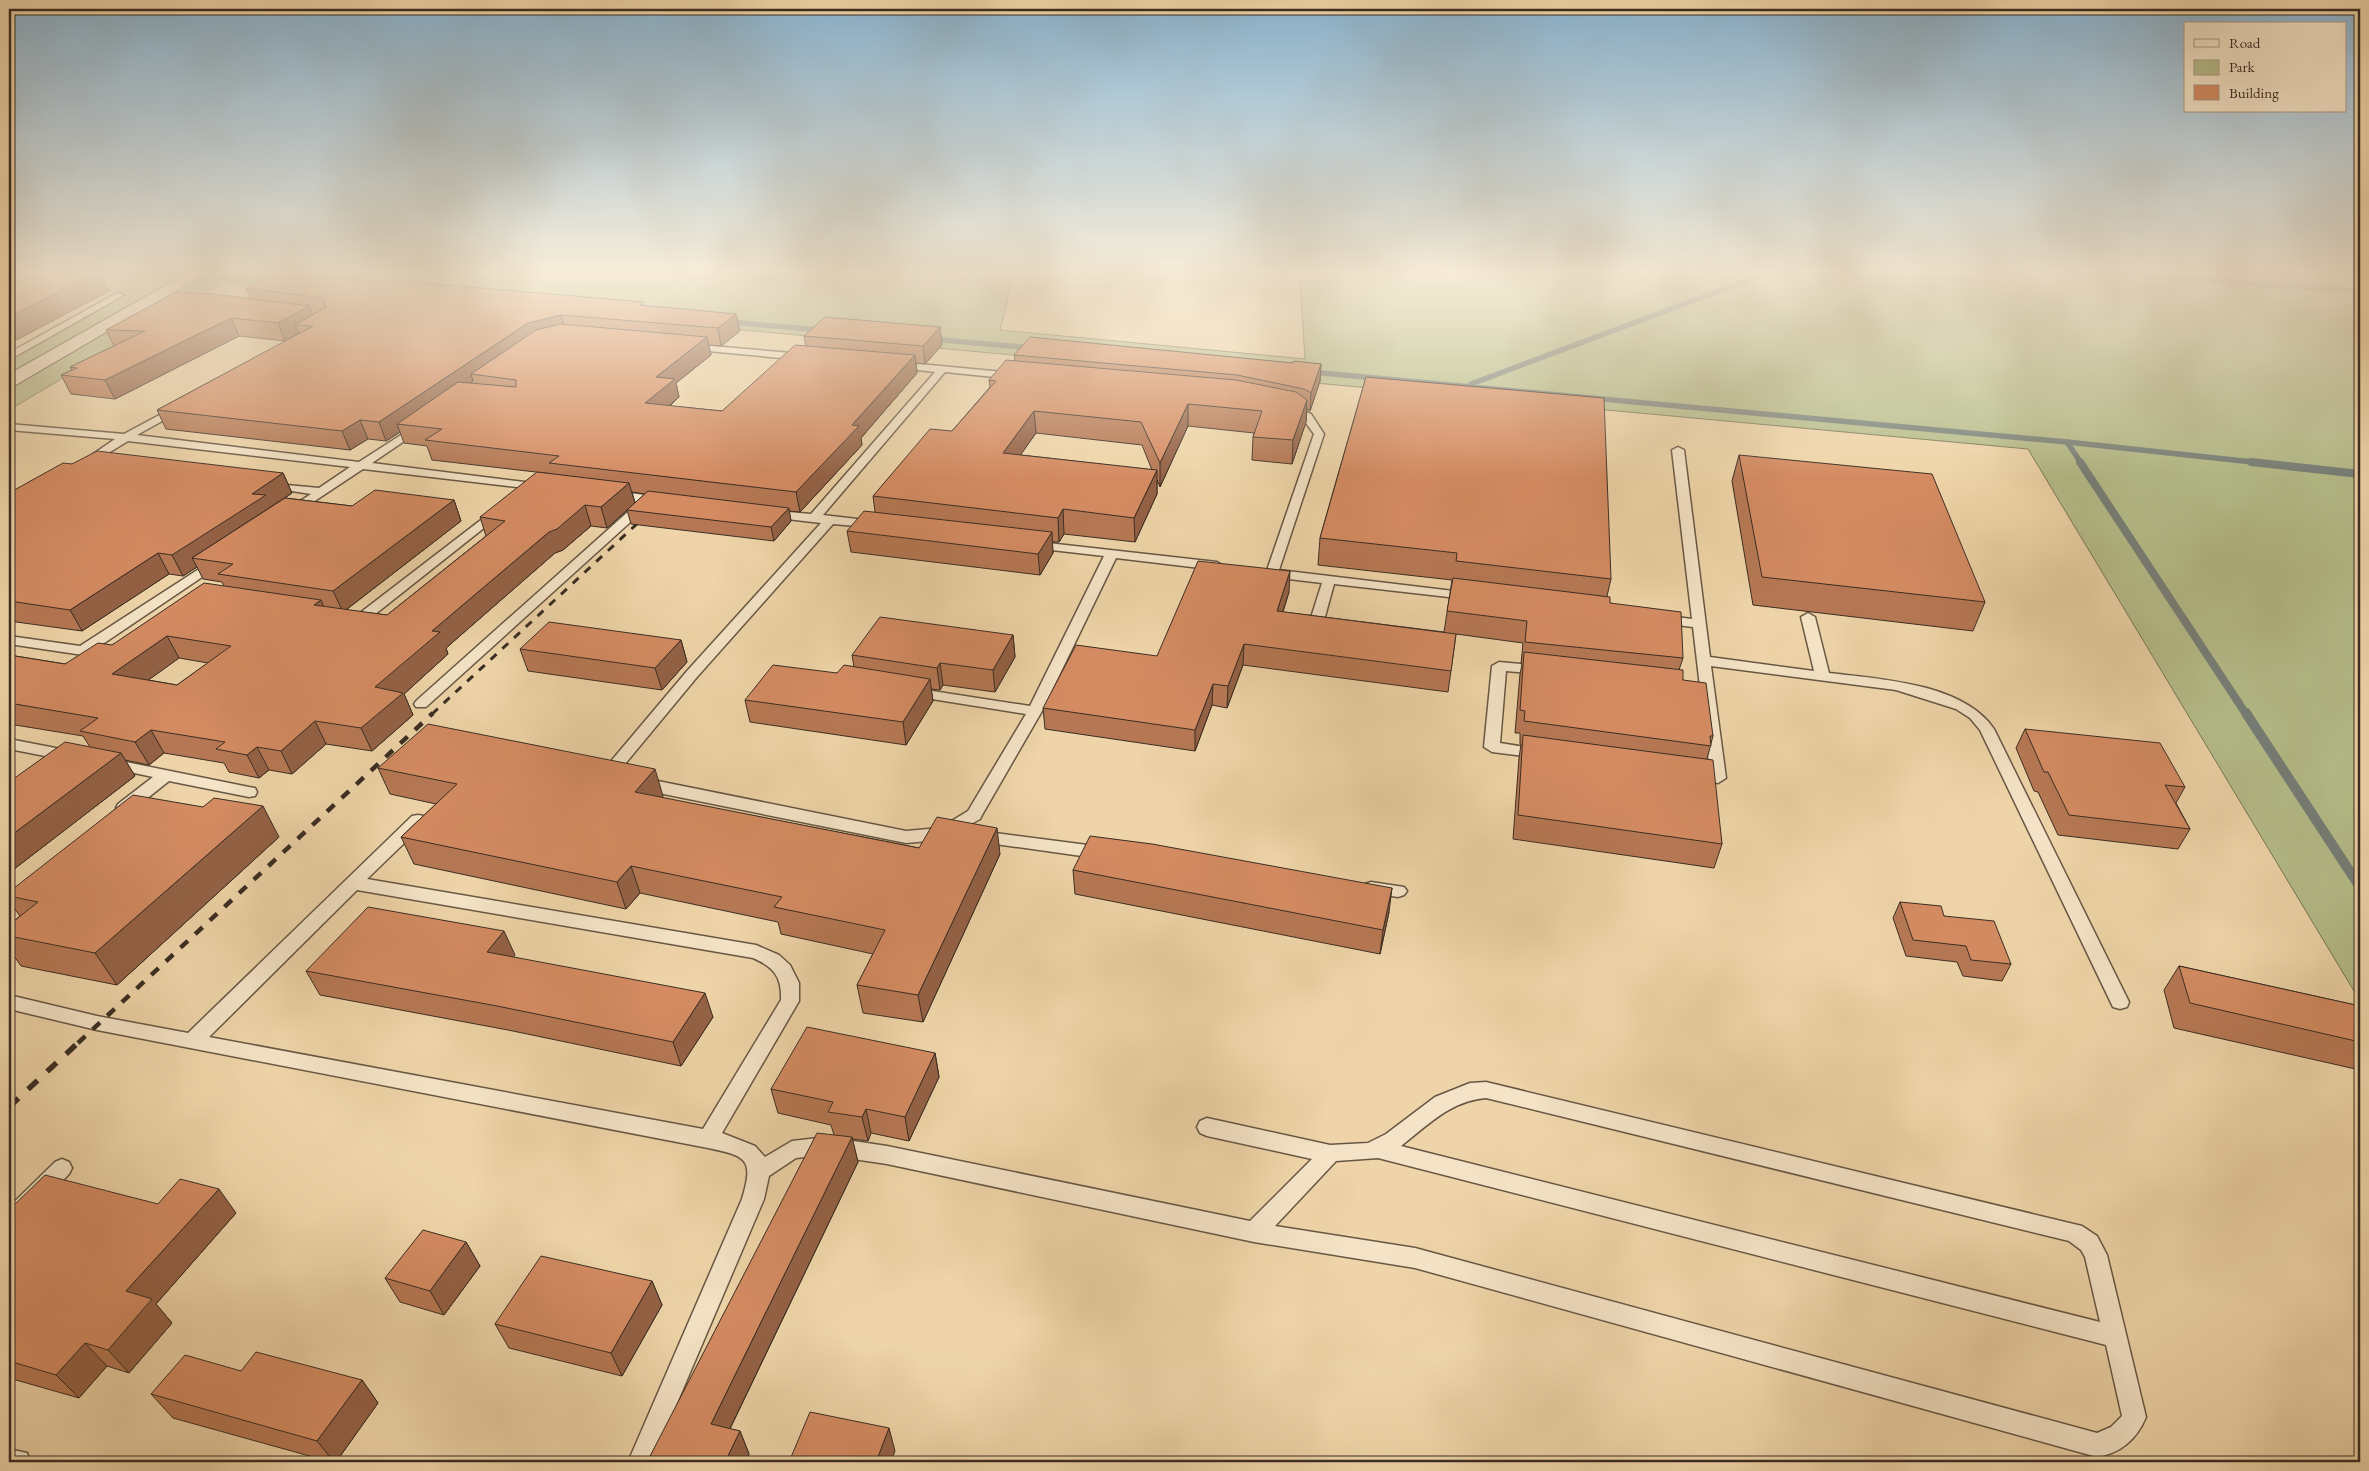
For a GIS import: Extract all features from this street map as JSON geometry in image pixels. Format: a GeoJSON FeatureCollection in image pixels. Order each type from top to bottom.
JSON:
{"type":"FeatureCollection","features":[{"type":"Feature","properties":{"kind":"main road"},"geometry":{"type":"LineString","coordinates":[[9,382],[82,340]]}},
{"type":"Feature","properties":{"kind":"lane"},"geometry":{"type":"LineString","coordinates":[[9,357],[40,340]]}},
{"type":"Feature","properties":{"kind":"lane"},"geometry":{"type":"LineString","coordinates":[[675,346],[814,358]]}},
{"type":"Feature","properties":{"kind":"lane"},"geometry":{"type":"LineString","coordinates":[[883,364],[1021,377]]}},
{"type":"Feature","properties":{"kind":"lane"},"geometry":{"type":"LineString","coordinates":[[814,518],[943,369]]}},
{"type":"Feature","properties":{"kind":"lane"},"geometry":{"type":"LineString","coordinates":[[75,470],[92,461],[126,437],[186,404]]}},
{"type":"Feature","properties":{"kind":"lane"},"geometry":{"type":"LineString","coordinates":[[1276,405],[1299,411],[1314,420],[1320,434],[1268,573],[1484,598]]}},
{"type":"Feature","properties":{"kind":"lane"},"geometry":{"type":"LineString","coordinates":[[280,520],[423,423]]}},
{"type":"Feature","properties":{"kind":"lane"},"geometry":{"type":"LineString","coordinates":[[9,427],[126,437],[550,488]]}},
{"type":"Feature","properties":{"kind":"lane"},"geometry":{"type":"LineString","coordinates":[[1678,450],[1718,778],[1679,773]]}},
{"type":"Feature","properties":{"kind":"lane"},"geometry":{"type":"LineString","coordinates":[[92,461],[111,463]]}},
{"type":"Feature","properties":{"kind":"lane"},"geometry":{"type":"LineString","coordinates":[[254,483],[321,492]]}},
{"type":"Feature","properties":{"kind":"lane"},"geometry":{"type":"LineString","coordinates":[[599,493],[678,502]]}},
{"type":"Feature","properties":{"kind":"lane"},"geometry":{"type":"LineString","coordinates":[[421,704],[649,499]]}},
{"type":"Feature","properties":{"kind":"lane"},"geometry":{"type":"LineString","coordinates":[[756,512],[888,527]]}},
{"type":"Feature","properties":{"kind":"lane"},"geometry":{"type":"LineString","coordinates":[[339,617],[359,620],[490,517]]}},
{"type":"Feature","properties":{"kind":"lane"},"geometry":{"type":"LineString","coordinates":[[830,520],[692,674],[617,763],[616,772],[620,778],[629,782],[906,837],[927,836],[945,832],[974,815],[1035,711],[1112,553]]}},
{"type":"Feature","properties":{"kind":"lane"},"geometry":{"type":"LineString","coordinates":[[1024,543],[1225,567]]}},
{"type":"Feature","properties":{"kind":"lane"},"geometry":{"type":"LineString","coordinates":[[9,640],[83,652],[230,553]]}},
{"type":"Feature","properties":{"kind":"lane"},"geometry":{"type":"LineString","coordinates":[[1316,624],[1329,580]]}},
{"type":"Feature","properties":{"kind":"lane"},"geometry":{"type":"LineString","coordinates":[[172,592],[192,594]]}},
{"type":"Feature","properties":{"kind":"lane"},"geometry":{"type":"LineString","coordinates":[[1808,617],[1822,676]]}},
{"type":"Feature","properties":{"kind":"lane"},"geometry":{"type":"LineString","coordinates":[[1650,618],[1699,624]]}},
{"type":"Feature","properties":{"kind":"lane"},"geometry":{"type":"LineString","coordinates":[[1705,661],[1896,686],[1953,703],[1974,715],[1987,729],[2120,1002]]}},
{"type":"Feature","properties":{"kind":"lane"},"geometry":{"type":"LineString","coordinates":[[1551,755],[1492,747],[1499,666],[1558,672]]}},
{"type":"Feature","properties":{"kind":"lane"},"geometry":{"type":"LineString","coordinates":[[1687,687],[1707,689]]}},
{"type":"Feature","properties":{"kind":"lane"},"geometry":{"type":"LineString","coordinates":[[902,690],[1035,711]]}},
{"type":"Feature","properties":{"kind":"lane"},"geometry":{"type":"LineString","coordinates":[[12,748],[88,760],[249,792]]}},
{"type":"Feature","properties":{"kind":"lane"},"geometry":{"type":"LineString","coordinates":[[114,816],[166,776]]}},
{"type":"Feature","properties":{"kind":"lane"},"geometry":{"type":"LineString","coordinates":[[193,1040],[418,820]]}},
{"type":"Feature","properties":{"kind":"lane"},"geometry":{"type":"LineString","coordinates":[[959,824],[979,837],[1116,855]]}},
{"type":"Feature","properties":{"kind":"lane"},"geometry":{"type":"LineString","coordinates":[[353,883],[756,952],[773,959],[783,967],[788,977],[791,989],[790,1001],[708,1139]]}},
{"type":"Feature","properties":{"kind":"lane"},"geometry":{"type":"LineString","coordinates":[[1359,886],[1398,891]]}},
{"type":"Feature","properties":{"kind":"lane"},"geometry":{"type":"LineString","coordinates":[[9,1002],[97,1023],[708,1139],[732,1144],[745,1150],[754,1158],[760,1171],[753,1199],[640,1462]]}},
{"type":"Feature","properties":{"kind":"lane"},"geometry":{"type":"LineString","coordinates":[[760,1171],[792,1150],[826,1146],[888,1155],[1254,1232],[1415,1258],[2097,1445],[2111,1441],[2129,1427],[2134,1417],[2094,1249],[2083,1238],[2066,1230],[1486,1090],[1470,1090],[1454,1095],[1378,1149],[1362,1153],[1341,1151],[1330,1154],[1208,1127]]}},
{"type":"Feature","properties":{"kind":"lane"},"geometry":{"type":"LineString","coordinates":[[1378,1149],[2116,1337]]}},
{"type":"Feature","properties":{"kind":"lane"},"geometry":{"type":"LineString","coordinates":[[1254,1232],[1330,1154]]}},
{"type":"Feature","properties":{"kind":"lane"},"geometry":{"type":"LineString","coordinates":[[9,1221],[62,1168]]}},
{"type":"Feature","properties":{"kind":"lane"},"geometry":{"type":"LineString","coordinates":[[9,1461],[18,1462]]}},
{"type":"Feature","properties":{"kind":"green space"},"geometry":{"type":"Polygon","coordinates":[[[34,340],[127,340],[9,410],[9,354],[34,340]]]}},
{"type":"Feature","properties":{"kind":"green space"},"geometry":{"type":"Polygon","coordinates":[[[847,340],[1101,340],[1305,359],[1304,340],[2360,340],[2360,1001],[2028,449],[847,340]]]}},
{"type":"Feature","properties":{"kind":"building"},"geometry":{"type":"Polygon","coordinates":[[[127,340],[187,340],[105,380],[61,375],[77,368],[70,367],[127,340]]]}},
{"type":"Feature","properties":{"kind":"building"},"geometry":{"type":"Polygon","coordinates":[[[288,340],[503,340],[379,422],[360,420],[342,431],[157,410],[288,340]]]}},
{"type":"Feature","properties":{"kind":"building"},"geometry":{"type":"Polygon","coordinates":[[[522,340],[704,340],[656,377],[675,379],[645,403],[722,411],[795,345],[915,355],[852,425],[859,426],[796,492],[549,463],[559,456],[425,440],[442,429],[397,424],[458,382],[516,387],[516,380],[471,374],[522,340]]]}},
{"type":"Feature","properties":{"kind":"building"},"geometry":{"type":"Polygon","coordinates":[[[847,340],[929,340],[923,346],[847,340]]]}},
{"type":"Feature","properties":{"kind":"building"},"geometry":{"type":"Polygon","coordinates":[[[1028,340],[1057,340],[1293,363],[1294,361],[1321,364],[1311,393],[1304,389],[1237,375],[1014,355],[1028,340]]]}},
{"type":"Feature","properties":{"kind":"building"},"geometry":{"type":"Polygon","coordinates":[[[1006,360],[1236,380],[1296,392],[1307,400],[1293,440],[1253,437],[1262,411],[1188,404],[1160,463],[1141,422],[1034,411],[1003,453],[1157,470],[1134,518],[1063,509],[1058,518],[873,496],[930,429],[952,431],[996,381],[989,380],[1006,360]]]}},
{"type":"Feature","properties":{"kind":"building"},"geometry":{"type":"Polygon","coordinates":[[[1366,377],[1604,398],[1611,579],[1456,561],[1457,553],[1320,538],[1366,377]]]}},
{"type":"Feature","properties":{"kind":"building"},"geometry":{"type":"Polygon","coordinates":[[[97,451],[283,473],[252,494],[266,495],[172,555],[158,553],[70,610],[9,601],[9,493],[63,463],[72,464],[97,451]]]}},
{"type":"Feature","properties":{"kind":"building"},"geometry":{"type":"Polygon","coordinates":[[[1739,455],[1932,474],[1985,602],[1762,577],[1739,455]]]}},
{"type":"Feature","properties":{"kind":"building"},"geometry":{"type":"Polygon","coordinates":[[[537,472],[629,483],[601,507],[585,505],[557,529],[549,532],[432,631],[440,632],[375,687],[403,693],[361,728],[315,721],[281,751],[257,747],[247,755],[216,749],[225,742],[151,730],[135,742],[80,731],[98,718],[9,703],[9,655],[65,664],[98,643],[112,645],[204,583],[321,600],[314,605],[387,615],[505,521],[480,517],[537,472]],[[167,636],[112,674],[177,685],[231,646],[167,636]]]}},
{"type":"Feature","properties":{"kind":"building"},"geometry":{"type":"Polygon","coordinates":[[[375,490],[454,500],[333,591],[218,574],[233,564],[192,558],[285,498],[352,506],[375,490]]]}},
{"type":"Feature","properties":{"kind":"building"},"geometry":{"type":"Polygon","coordinates":[[[648,491],[789,508],[771,527],[627,510],[648,491]]]}},
{"type":"Feature","properties":{"kind":"building"},"geometry":{"type":"Polygon","coordinates":[[[864,511],[1052,532],[1038,554],[847,531],[864,511]]]}},
{"type":"Feature","properties":{"kind":"building"},"geometry":{"type":"Polygon","coordinates":[[[1198,561],[1290,571],[1277,611],[1456,634],[1451,671],[1244,644],[1228,686],[1213,684],[1195,730],[1043,708],[1076,645],[1157,656],[1198,561]]]}},
{"type":"Feature","properties":{"kind":"building"},"geometry":{"type":"Polygon","coordinates":[[[1453,578],[1610,597],[1610,603],[1681,612],[1683,658],[1525,642],[1527,621],[1447,611],[1453,578]]]}},
{"type":"Feature","properties":{"kind":"building"},"geometry":{"type":"Polygon","coordinates":[[[880,617],[1013,635],[993,670],[940,663],[937,668],[852,655],[880,617]]]}},
{"type":"Feature","properties":{"kind":"building"},"geometry":{"type":"Polygon","coordinates":[[[549,622],[681,640],[655,668],[520,649],[549,622]]]}},
{"type":"Feature","properties":{"kind":"building"},"geometry":{"type":"Polygon","coordinates":[[[1524,652],[1683,670],[1683,680],[1706,683],[1713,736],[1710,736],[1711,746],[1524,721],[1525,711],[1520,710],[1524,652]]]}},
{"type":"Feature","properties":{"kind":"building"},"geometry":{"type":"Polygon","coordinates":[[[773,665],[837,673],[844,665],[930,679],[903,722],[745,700],[773,665]]]}},
{"type":"Feature","properties":{"kind":"building"},"geometry":{"type":"Polygon","coordinates":[[[428,724],[655,769],[635,792],[919,848],[937,817],[997,828],[918,995],[857,985],[885,930],[774,907],[782,897],[631,866],[617,882],[401,837],[457,784],[378,768],[428,724]]]}},
{"type":"Feature","properties":{"kind":"building"},"geometry":{"type":"Polygon","coordinates":[[[2025,729],[2160,743],[2185,787],[2165,785],[2190,829],[2069,815],[2048,772],[2044,772],[2025,729]]]}},
{"type":"Feature","properties":{"kind":"building"},"geometry":{"type":"Polygon","coordinates":[[[1523,735],[1713,760],[1722,844],[1518,815],[1523,735]]]}},
{"type":"Feature","properties":{"kind":"building"},"geometry":{"type":"Polygon","coordinates":[[[65,742],[121,753],[9,837],[9,782],[65,742]]]}},
{"type":"Feature","properties":{"kind":"building"},"geometry":{"type":"Polygon","coordinates":[[[133,795],[203,807],[214,798],[263,806],[95,953],[9,936],[9,925],[38,902],[9,896],[9,892],[133,795]]]}},
{"type":"Feature","properties":{"kind":"building"},"geometry":{"type":"Polygon","coordinates":[[[1090,836],[1152,844],[1392,888],[1383,930],[1073,870],[1090,836]]]}},
{"type":"Feature","properties":{"kind":"building"},"geometry":{"type":"Polygon","coordinates":[[[1900,902],[1941,906],[1944,916],[1994,921],[2011,964],[1971,960],[1966,946],[1913,940],[1900,902]]]}},
{"type":"Feature","properties":{"kind":"building"},"geometry":{"type":"Polygon","coordinates":[[[368,907],[504,931],[487,952],[705,993],[673,1042],[497,1006],[306,971],[368,907]]]}},
{"type":"Feature","properties":{"kind":"building"},"geometry":{"type":"Polygon","coordinates":[[[2179,966],[2360,1006],[2360,1042],[2190,1003],[2179,966]]]}},
{"type":"Feature","properties":{"kind":"building"},"geometry":{"type":"Polygon","coordinates":[[[807,1027],[935,1053],[905,1117],[866,1109],[862,1117],[828,1112],[833,1102],[771,1089],[807,1027]]]}},
{"type":"Feature","properties":{"kind":"building"},"geometry":{"type":"Polygon","coordinates":[[[817,1133],[852,1137],[711,1424],[740,1431],[725,1462],[647,1462],[817,1133]]]}},
{"type":"Feature","properties":{"kind":"building"},"geometry":{"type":"Polygon","coordinates":[[[45,1175],[158,1204],[180,1179],[219,1189],[126,1291],[152,1299],[108,1350],[85,1343],[56,1375],[9,1361],[9,1210],[45,1175]]]}},
{"type":"Feature","properties":{"kind":"building"},"geometry":{"type":"Polygon","coordinates":[[[423,1230],[466,1242],[430,1291],[385,1278],[423,1230]]]}},
{"type":"Feature","properties":{"kind":"building"},"geometry":{"type":"Polygon","coordinates":[[[541,1256],[652,1281],[611,1353],[495,1324],[541,1256]]]}},
{"type":"Feature","properties":{"kind":"building"},"geometry":{"type":"Polygon","coordinates":[[[256,1352],[362,1380],[317,1441],[151,1394],[185,1355],[241,1371],[256,1352]]]}},
{"type":"Feature","properties":{"kind":"building"},"geometry":{"type":"Polygon","coordinates":[[[810,1412],[889,1428],[876,1462],[789,1462],[810,1412]]]}},
{"type":"Feature","properties":{"kind":"waterway"},"geometry":{"type":"LineString","coordinates":[[939,340],[1031,348]]}},
{"type":"Feature","properties":{"kind":"waterway"},"geometry":{"type":"LineString","coordinates":[[1471,384],[1589,340]]}},
{"type":"Feature","properties":{"kind":"waterway"},"geometry":{"type":"LineString","coordinates":[[1311,372],[2067,442]]}},
{"type":"Feature","properties":{"kind":"waterway"},"geometry":{"type":"LineString","coordinates":[[2067,442],[2262,463]]}},
{"type":"Feature","properties":{"kind":"waterway"},"geometry":{"type":"LineString","coordinates":[[2067,442],[2081,463]]}},
{"type":"Feature","properties":{"kind":"waterway"},"geometry":{"type":"LineString","coordinates":[[2080,462],[2246,714]]}},
{"type":"Feature","properties":{"kind":"waterway"},"geometry":{"type":"LineString","coordinates":[[2251,462],[2360,474]]}},
{"type":"Feature","properties":{"kind":"waterway"},"geometry":{"type":"LineString","coordinates":[[2246,713],[2360,887]]}},
{"type":"Feature","properties":{"kind":"railway"},"geometry":{"type":"LineString","coordinates":[[432,714],[640,521]]}},
{"type":"Feature","properties":{"kind":"railway"},"geometry":{"type":"LineString","coordinates":[[78,1043],[433,713]]}},
{"type":"Feature","properties":{"kind":"railway"},"geometry":{"type":"LineString","coordinates":[[9,1107],[80,1041]]}}]}
